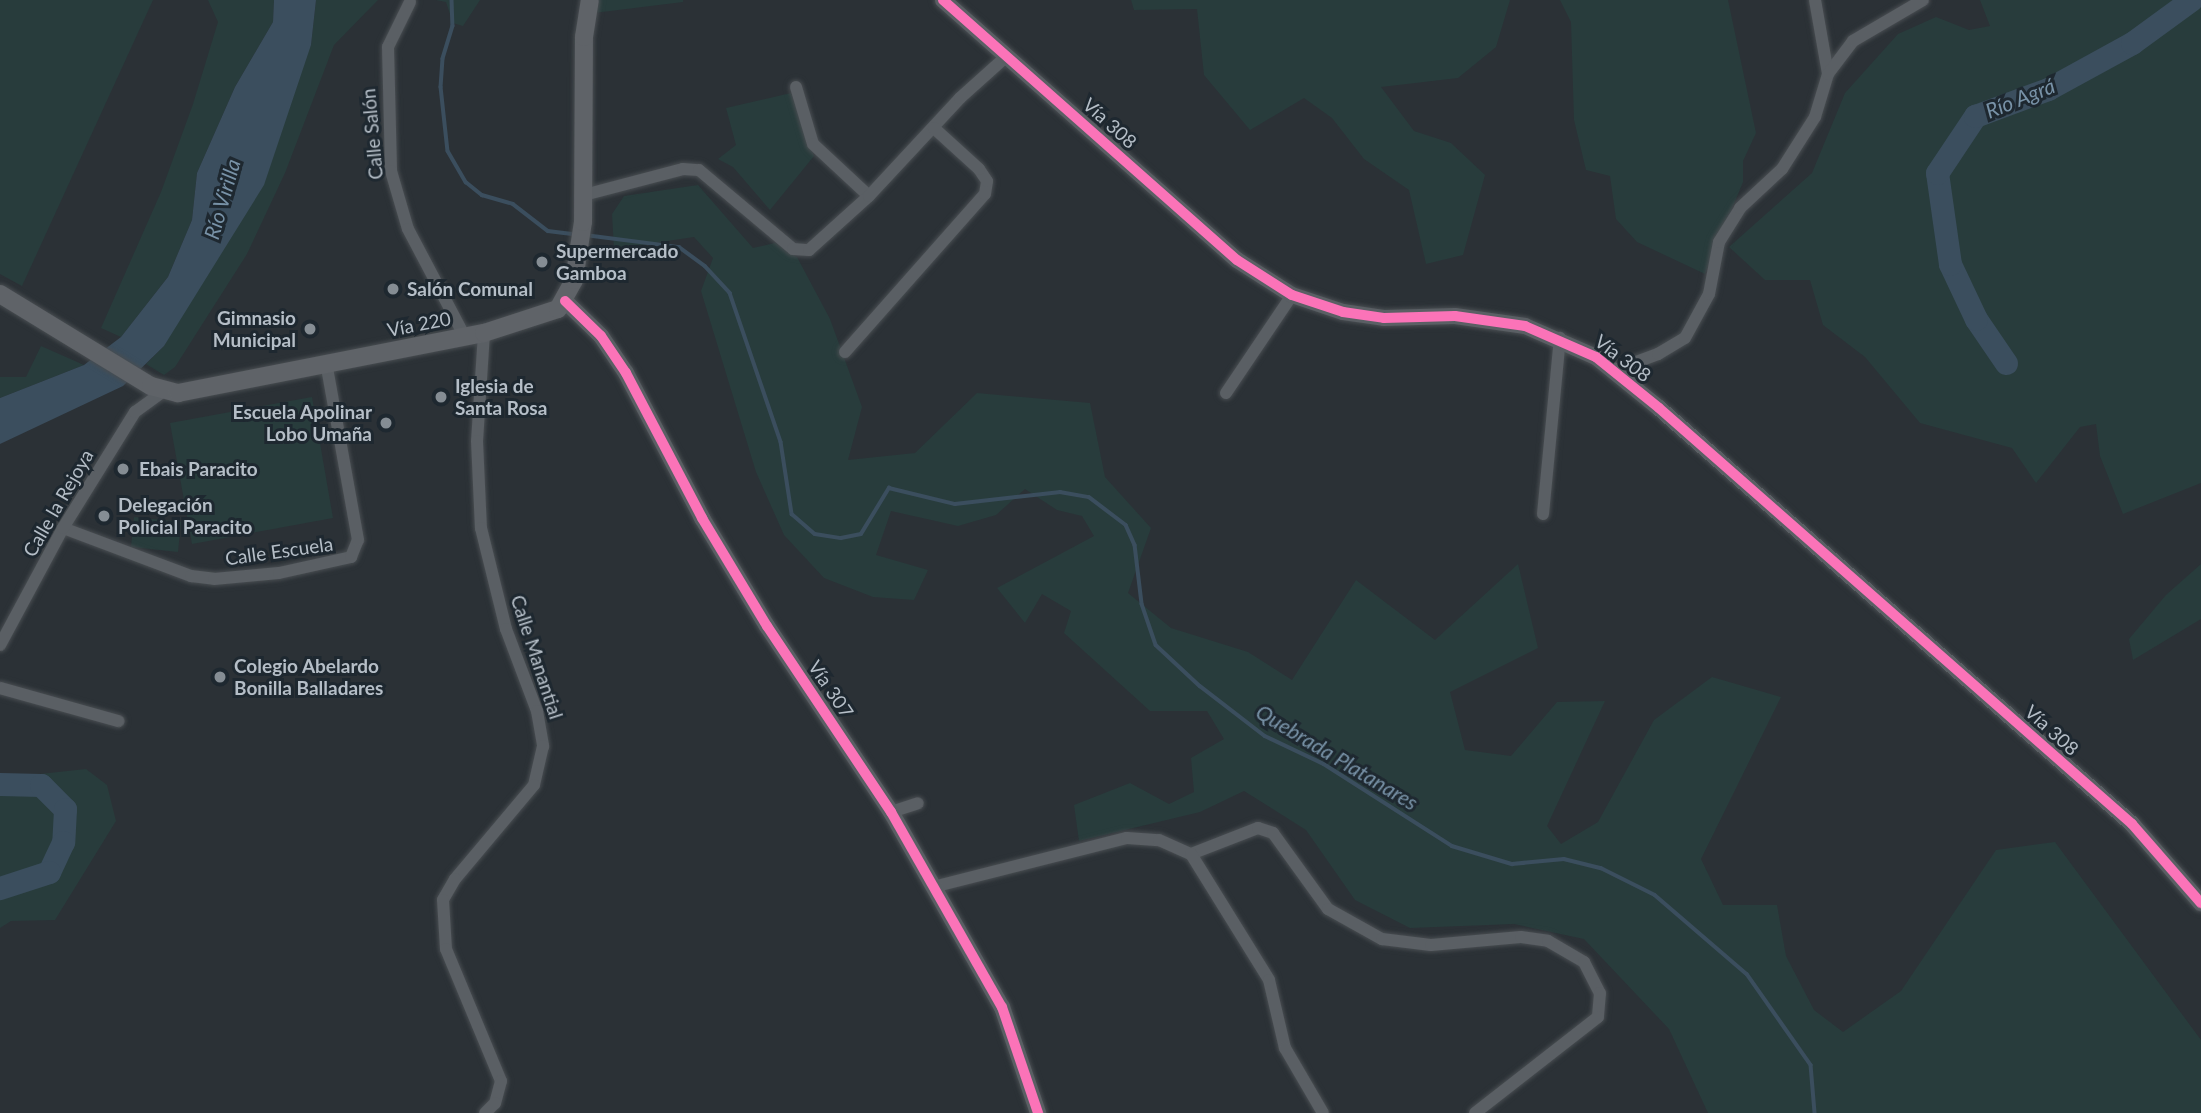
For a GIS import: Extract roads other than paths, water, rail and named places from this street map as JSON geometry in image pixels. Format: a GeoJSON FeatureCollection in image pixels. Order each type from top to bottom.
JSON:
{"type":"FeatureCollection","features":[{"type":"Feature","properties":{"kind":"main road"},"geometry":{"type":"LineString","coordinates":[[565,301],[579,253],[583,222],[583,48],[590,0]]}},
{"type":"Feature","properties":{"kind":"main road"},"geometry":{"type":"LineString","coordinates":[[0,293],[79,345],[157,389]]}},
{"type":"Feature","properties":{"kind":"main road","name":"Vía 220"},"geometry":{"type":"LineString","coordinates":[[157,389],[326,363],[484,333],[548,314],[565,301]]}},
{"type":"Feature","properties":{"kind":"street","name":"Vía 308"},"geometry":{"type":"LineString","coordinates":[[943,0],[1237,260],[1292,295],[1343,312],[1502,321],[1560,338],[1612,371],[2132,824],[2201,903]]}},
{"type":"Feature","properties":{"kind":"street"},"geometry":{"type":"LineString","coordinates":[[1815,0],[1828,74]]}},
{"type":"Feature","properties":{"kind":"street"},"geometry":{"type":"LineString","coordinates":[[1612,371],[1658,354],[1685,338],[1709,294],[1719,242],[1741,208],[1782,169],[1815,117],[1828,74],[1853,41],[1923,0]]}},
{"type":"Feature","properties":{"kind":"street","name":"Calle Salón"},"geometry":{"type":"LineString","coordinates":[[410,2],[388,47],[391,171],[408,229],[465,337]]}},
{"type":"Feature","properties":{"kind":"street"},"geometry":{"type":"LineString","coordinates":[[584,195],[683,169],[699,170],[793,249],[809,250],[869,196],[1008,55]]}},
{"type":"Feature","properties":{"kind":"street"},"geometry":{"type":"LineString","coordinates":[[796,87],[813,144],[869,196]]}},
{"type":"Feature","properties":{"kind":"street"},"geometry":{"type":"LineString","coordinates":[[845,352],[985,194],[987,181],[979,169],[934,128]]}},
{"type":"Feature","properties":{"kind":"street"},"geometry":{"type":"LineString","coordinates":[[1226,393],[1292,295]]}},
{"type":"Feature","properties":{"kind":"street","name":"Vía 307"},"geometry":{"type":"LineString","coordinates":[[565,301],[601,336],[626,373],[666,456],[730,566],[891,812],[1002,1007],[1038,1113]]}},
{"type":"Feature","properties":{"kind":"street","name":"Calle Manantial"},"geometry":{"type":"LineString","coordinates":[[484,333],[477,441],[481,528],[506,629],[537,711],[543,746],[534,785],[455,879],[443,900],[446,949],[501,1081],[495,1103],[485,1113]]}},
{"type":"Feature","properties":{"kind":"street"},"geometry":{"type":"LineString","coordinates":[[1543,514],[1560,338]]}},
{"type":"Feature","properties":{"kind":"street","name":"Calle Escuela"},"geometry":{"type":"LineString","coordinates":[[63,527],[191,576],[214,579],[279,573],[351,557],[358,540],[326,363]]}},
{"type":"Feature","properties":{"kind":"street","name":"Calle la Rejoya"},"geometry":{"type":"LineString","coordinates":[[0,646],[63,527],[135,412],[157,389]]}},
{"type":"Feature","properties":{"kind":"street"},"geometry":{"type":"LineString","coordinates":[[0,688],[118,721]]}},
{"type":"Feature","properties":{"kind":"street"},"geometry":{"type":"LineString","coordinates":[[891,812],[918,803]]}},
{"type":"Feature","properties":{"kind":"street"},"geometry":{"type":"LineString","coordinates":[[1191,854],[1258,828],[1273,832],[1328,909],[1382,939],[1431,945],[1521,937],[1548,941],[1584,962],[1600,993],[1598,1017],[1475,1113]]}},
{"type":"Feature","properties":{"kind":"street"},"geometry":{"type":"LineString","coordinates":[[933,887],[1127,838],[1159,840],[1191,854],[1269,979],[1285,1048],[1323,1113]]}},
{"type":"Feature","properties":{"kind":"water","name":"Río Virilla"},"geometry":{"type":"Polygon","coordinates":[[[274,0],[316,0],[311,45],[264,185],[164,346],[123,386],[0,444],[0,398],[84,365],[121,337],[168,277],[192,220],[197,173],[235,87],[273,22],[274,0]]]}},
{"type":"Feature","properties":{"kind":"waterway","name":"Quebrada Platanares"},"geometry":{"type":"LineString","coordinates":[[452,0],[453,26],[443,59],[441,87],[448,151],[466,182],[482,195],[513,204],[548,231],[574,234]]}},
{"type":"Feature","properties":{"kind":"waterway","name":"Río Agrá"},"geometry":{"type":"LineString","coordinates":[[2006,363],[1976,319],[1950,264],[1937,173],[1975,116],[2048,89],[2132,43],[2191,0]]}},
{"type":"Feature","properties":{"kind":"waterway","name":"Quebrada Platanares"},"geometry":{"type":"LineString","coordinates":[[585,235],[679,247],[705,266],[730,293],[781,442],[792,514],[815,534],[841,538],[861,534],[889,488],[955,504],[1060,492],[1089,497],[1126,525],[1135,545],[1142,604],[1156,645],[1200,686],[1265,736],[1324,764],[1452,846],[1512,864],[1564,859],[1601,868],[1655,895],[1747,974],[1811,1065],[1815,1113]]}},
{"type":"Feature","properties":{"kind":"waterway"},"geometry":{"type":"LineString","coordinates":[[0,784],[41,785],[65,809],[63,842],[49,872],[0,888]]}},
{"type":"Feature","properties":{"kind":"place","name":"Supermercado Gamboa"},"geometry":{"type":"Point","coordinates":[542,262]}},
{"type":"Feature","properties":{"kind":"place","name":"Salón Comunal"},"geometry":{"type":"Point","coordinates":[393,289]}},
{"type":"Feature","properties":{"kind":"place","name":"Gimnasio Municipal"},"geometry":{"type":"Point","coordinates":[310,329]}},
{"type":"Feature","properties":{"kind":"place","name":"Iglesia de Santa Rosa"},"geometry":{"type":"Point","coordinates":[441,397]}},
{"type":"Feature","properties":{"kind":"place","name":"Escuela Apolinar Lobo Umaña"},"geometry":{"type":"Point","coordinates":[386,423]}},
{"type":"Feature","properties":{"kind":"place","name":"Ebais Paracito"},"geometry":{"type":"Point","coordinates":[123,469]}},
{"type":"Feature","properties":{"kind":"place","name":"Delegación Policial Paracito"},"geometry":{"type":"Point","coordinates":[104,516]}},
{"type":"Feature","properties":{"kind":"place","name":"Colegio Abelardo Bonilla Balladares"},"geometry":{"type":"Point","coordinates":[220,677]}}]}
